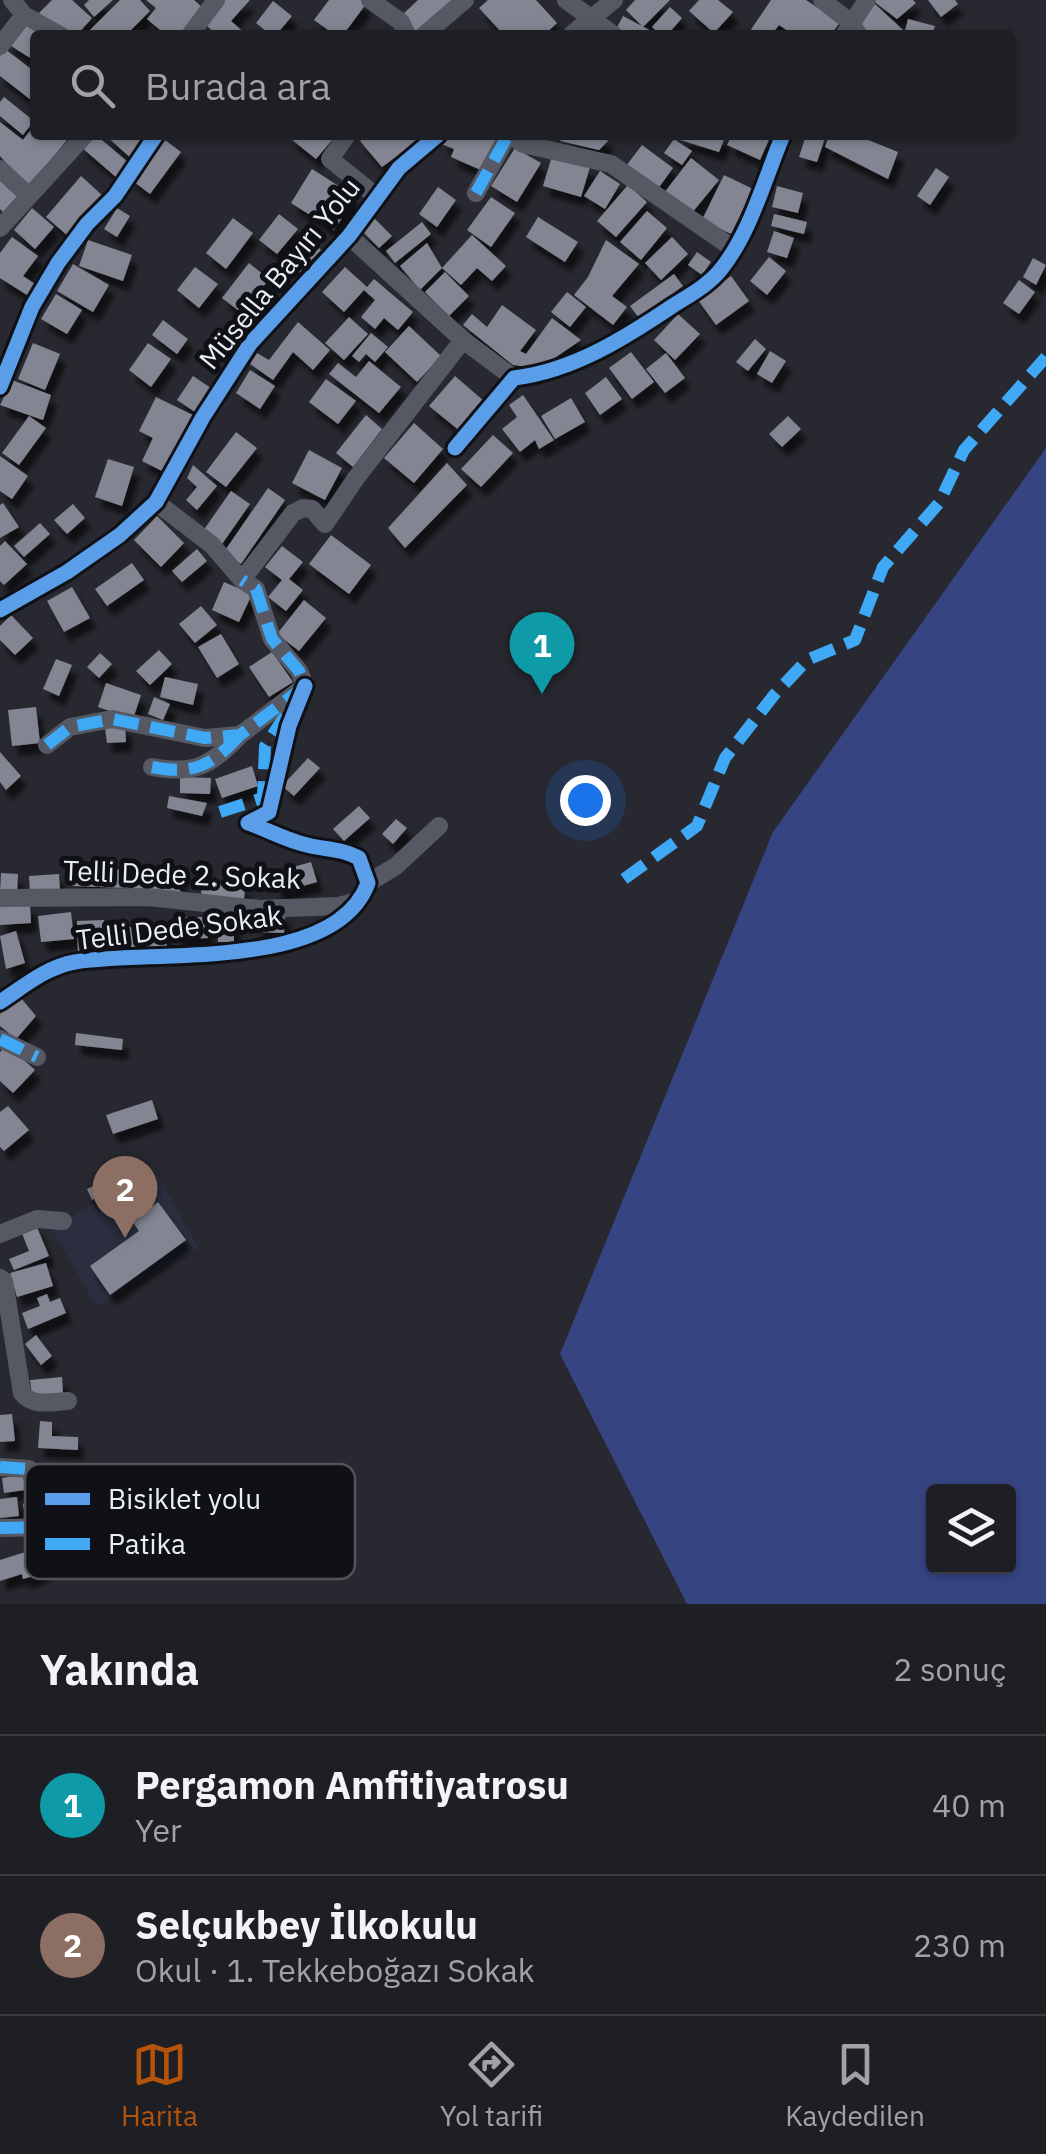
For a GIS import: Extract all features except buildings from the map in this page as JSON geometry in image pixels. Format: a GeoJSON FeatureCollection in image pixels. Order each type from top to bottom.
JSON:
{"type":"FeatureCollection","features":[{"type":"Feature","properties":{"kind":"street"},"geometry":{"type":"LineString","coordinates":[[194,30],[216,0]]}},
{"type":"Feature","properties":{"kind":"street"},"geometry":{"type":"LineString","coordinates":[[370,0],[401,22],[405,30]]}},
{"type":"Feature","properties":{"kind":"street"},"geometry":{"type":"LineString","coordinates":[[430,30],[465,0]]}},
{"type":"Feature","properties":{"kind":"street"},"geometry":{"type":"LineString","coordinates":[[566,0],[607,30]]}},
{"type":"Feature","properties":{"kind":"street"},"geometry":{"type":"LineString","coordinates":[[578,30],[614,0]]}},
{"type":"Feature","properties":{"kind":"street"},"geometry":{"type":"LineString","coordinates":[[822,0],[850,30]]}},
{"type":"Feature","properties":{"kind":"street"},"geometry":{"type":"LineString","coordinates":[[852,30],[868,0]]}},
{"type":"Feature","properties":{"kind":"street"},"geometry":{"type":"LineString","coordinates":[[0,46],[18,7],[52,30]]}},
{"type":"Feature","properties":{"kind":"street"},"geometry":{"type":"LineString","coordinates":[[0,228],[80,140]]}},
{"type":"Feature","properties":{"kind":"street"},"geometry":{"type":"LineString","coordinates":[[0,387],[32,307],[58,264],[87,224],[116,196],[153,140]]}},
{"type":"Feature","properties":{"kind":"street"},"geometry":{"type":"LineString","coordinates":[[343,140],[330,159],[376,196]]}},
{"type":"Feature","properties":{"kind":"street","name":"Müsella Bayırı Yolu"},"geometry":{"type":"LineString","coordinates":[[0,610],[120,536],[156,502],[203,417],[250,344],[348,236],[398,168],[432,140]]}},
{"type":"Feature","properties":{"kind":"street"},"geometry":{"type":"LineString","coordinates":[[476,194],[507,140]]}},
{"type":"Feature","properties":{"kind":"street"},"geometry":{"type":"LineString","coordinates":[[517,140],[611,164],[734,248]]}},
{"type":"Feature","properties":{"kind":"street"},"geometry":{"type":"LineString","coordinates":[[348,236],[463,340],[514,378],[540,375],[584,358],[633,332],[722,270],[782,140]]}},
{"type":"Feature","properties":{"kind":"street"},"geometry":{"type":"LineString","coordinates":[[0,169],[28,195]]}},
{"type":"Feature","properties":{"kind":"street"},"geometry":{"type":"LineString","coordinates":[[242,580],[294,513],[302,508],[312,509],[325,524],[463,340]]}},
{"type":"Feature","properties":{"kind":"street"},"geometry":{"type":"LineString","coordinates":[[455,448],[514,378]]}},
{"type":"Feature","properties":{"kind":"street"},"geometry":{"type":"LineString","coordinates":[[156,502],[212,545],[242,580],[256,589],[272,639],[299,671],[305,686],[290,726],[269,812],[248,823],[280,833],[286,840],[322,850],[340,848],[359,858],[365,891]]}},
{"type":"Feature","properties":{"kind":"street"},"geometry":{"type":"LineString","coordinates":[[152,768],[182,773],[197,769],[305,686]]}},
{"type":"Feature","properties":{"kind":"street"},"geometry":{"type":"LineString","coordinates":[[48,745],[70,727],[112,719],[204,738],[240,735]]}},
{"type":"Feature","properties":{"kind":"street","name":"Telli Dede Sokak"},"geometry":{"type":"LineString","coordinates":[[0,1002],[46,972],[74,962],[212,954],[300,938],[339,921],[365,891],[439,826]]}},
{"type":"Feature","properties":{"kind":"street","name":"Telli Dede 2. Sokak"},"geometry":{"type":"LineString","coordinates":[[0,898],[148,897],[260,909],[339,906],[365,891]]}},
{"type":"Feature","properties":{"kind":"street"},"geometry":{"type":"LineString","coordinates":[[0,1039],[37,1057]]}},
{"type":"Feature","properties":{"kind":"street"},"geometry":{"type":"LineString","coordinates":[[0,1234],[37,1219],[62,1221]]}},
{"type":"Feature","properties":{"kind":"street"},"geometry":{"type":"LineString","coordinates":[[0,1278],[4,1281],[7,1337],[22,1393],[27,1400],[38,1403],[68,1402]]}},
{"type":"Feature","properties":{"kind":"street"},"geometry":{"type":"LineString","coordinates":[[0,1467],[25,1469]]}},
{"type":"Feature","properties":{"kind":"street"},"geometry":{"type":"LineString","coordinates":[[0,1528],[25,1528]]}},
{"type":"Feature","properties":{"kind":"shaded area"},"geometry":{"type":"Polygon","coordinates":[[[1046,448],[1046,1604],[687,1604],[560,1354],[773,832],[1046,448]]]}},
{"type":"Feature","properties":{"kind":"shaded area"},"geometry":{"type":"Polygon","coordinates":[[[154,1169],[199,1248],[96,1306],[51,1228],[154,1169]]]}},
{"type":"Feature","properties":{"kind":"marked path"},"geometry":{"type":"LineString","coordinates":[[476,193],[505,140]]}},
{"type":"Feature","properties":{"kind":"marked path"},"geometry":{"type":"LineString","coordinates":[[624,879],[697,826],[725,758],[807,660],[855,640],[883,567],[939,503],[964,450],[1046,357]]}},
{"type":"Feature","properties":{"kind":"marked path"},"geometry":{"type":"LineString","coordinates":[[47,745],[70,727],[112,719],[205,738],[240,735],[305,686],[299,671],[272,639],[256,589],[242,580]]}},
{"type":"Feature","properties":{"kind":"marked path"},"geometry":{"type":"LineString","coordinates":[[220,812],[263,798],[265,746],[285,716]]}},
{"type":"Feature","properties":{"kind":"marked path"},"geometry":{"type":"LineString","coordinates":[[152,767],[179,770],[201,766],[240,735]]}},
{"type":"Feature","properties":{"kind":"marked path"},"geometry":{"type":"LineString","coordinates":[[0,1039],[37,1057]]}},
{"type":"Feature","properties":{"kind":"marked path"},"geometry":{"type":"LineString","coordinates":[[0,1467],[25,1469]]}},
{"type":"Feature","properties":{"kind":"marked path"},"geometry":{"type":"LineString","coordinates":[[0,1528],[25,1528]]}},
{"type":"Feature","properties":{"kind":"cycle path"},"geometry":{"type":"LineString","coordinates":[[0,387],[32,307],[58,263],[87,224],[115,196],[153,140]]}},
{"type":"Feature","properties":{"kind":"cycle path"},"geometry":{"type":"LineString","coordinates":[[0,610],[67,572],[120,535],[156,502],[203,417],[250,344],[349,236],[399,168],[432,140]]}},
{"type":"Feature","properties":{"kind":"cycle path"},"geometry":{"type":"LineString","coordinates":[[455,448],[514,378],[578,361],[637,329],[712,279],[741,238],[781,140]]}},
{"type":"Feature","properties":{"kind":"cycle path"},"geometry":{"type":"LineString","coordinates":[[0,1002],[35,978],[75,962],[193,955],[281,944],[319,931],[349,912],[368,883],[359,858],[296,842],[248,823],[269,812],[289,726],[305,686]]}},
{"type":"Feature","properties":{"kind":"place","name":"Pergamon Amfitiyatrosu"},"geometry":{"type":"Point","coordinates":[542,694]}},
{"type":"Feature","properties":{"kind":"place","name":"Selçukbey İlkokulu"},"geometry":{"type":"Point","coordinates":[125,1238]}}]}
